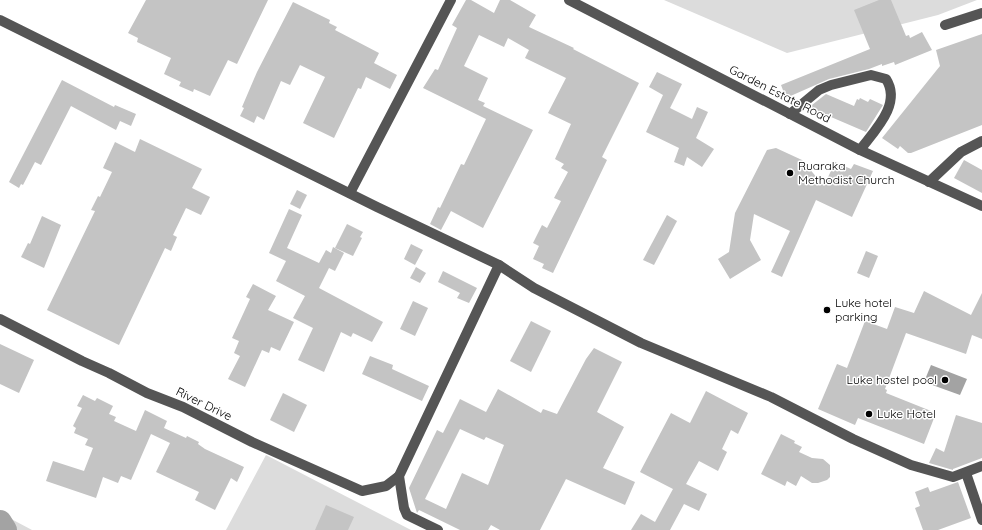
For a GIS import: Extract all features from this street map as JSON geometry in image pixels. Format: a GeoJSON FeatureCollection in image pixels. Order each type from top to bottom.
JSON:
{"type":"FeatureCollection","features":[{"type":"Feature","properties":{"kind":"street"},"geometry":{"type":"LineString","coordinates":[[350,193],[451,0]]}},
{"type":"Feature","properties":{"kind":"street","name":"Garden Estate Road"},"geometry":{"type":"LineString","coordinates":[[569,0],[860,150],[982,206]]}},
{"type":"Feature","properties":{"kind":"street"},"geometry":{"type":"LineString","coordinates":[[946,25],[982,13]]}},
{"type":"Feature","properties":{"kind":"street"},"geometry":{"type":"LineString","coordinates":[[0,20],[499,265],[534,288],[641,343],[764,394],[877,450],[911,465],[952,477],[982,466]]}},
{"type":"Feature","properties":{"kind":"street"},"geometry":{"type":"LineString","coordinates":[[790,114],[819,90],[831,85],[871,75],[886,79],[891,86],[892,95],[889,107],[882,120],[860,150]]}},
{"type":"Feature","properties":{"kind":"street"},"geometry":{"type":"LineString","coordinates":[[929,182],[961,152],[982,141]]}},
{"type":"Feature","properties":{"kind":"street"},"geometry":{"type":"LineString","coordinates":[[438,530],[407,515],[404,508],[399,476],[499,265]]}},
{"type":"Feature","properties":{"kind":"street","name":"River Drive"},"geometry":{"type":"LineString","coordinates":[[0,319],[147,393],[183,407],[252,442],[362,491],[386,486],[399,476]]}},
{"type":"Feature","properties":{"kind":"street"},"geometry":{"type":"LineString","coordinates":[[966,473],[982,520]]}},
{"type":"Feature","properties":{"kind":"shaded area"},"geometry":{"type":"Polygon","coordinates":[[[664,0],[977,0],[938,15],[787,53],[664,0]]]}},
{"type":"Feature","properties":{"kind":"shaded area","name":"Luke hostel pool"},"geometry":{"type":"Polygon","coordinates":[[[931,365],[967,379],[960,395],[924,382],[931,365]]]}},
{"type":"Feature","properties":{"kind":"shaded area"},"geometry":{"type":"Polygon","coordinates":[[[266,455],[411,530],[226,530],[266,455]]]}},
{"type":"Feature","properties":{"kind":"shaded area"},"geometry":{"type":"Polygon","coordinates":[[[0,513],[32,530],[0,530],[0,513]]]}},
{"type":"Feature","properties":{"kind":"building"},"geometry":{"type":"Polygon","coordinates":[[[146,0],[268,0],[237,64],[228,60],[210,96],[194,89],[193,92],[179,86],[181,82],[164,74],[171,58],[137,42],[138,38],[128,33],[146,0]]]}},
{"type":"Feature","properties":{"kind":"building"},"geometry":{"type":"Polygon","coordinates":[[[466,0],[471,0],[494,13],[500,0],[510,0],[536,15],[529,27],[574,48],[573,49],[639,83],[602,157],[607,160],[553,273],[542,268],[544,264],[533,259],[539,246],[533,243],[542,225],[547,228],[561,201],[554,198],[568,172],[561,168],[564,164],[555,159],[571,124],[548,113],[566,78],[525,58],[529,50],[508,38],[504,47],[479,35],[464,66],[488,78],[478,100],[485,103],[483,106],[533,130],[483,228],[451,211],[441,230],[430,224],[438,207],[440,208],[461,164],[464,165],[486,119],[423,88],[435,69],[438,70],[457,28],[452,25],[466,0]]]}},
{"type":"Feature","properties":{"kind":"building"},"geometry":{"type":"Polygon","coordinates":[[[879,0],[891,0],[906,36],[909,35],[910,38],[922,32],[932,50],[895,65],[894,62],[882,66],[882,64],[869,69],[829,79],[786,98],[781,85],[870,49],[854,10],[879,0]]]}},
{"type":"Feature","properties":{"kind":"building"},"geometry":{"type":"Polygon","coordinates":[[[293,2],[330,20],[329,23],[337,27],[335,30],[379,53],[374,63],[397,75],[390,89],[366,77],[361,89],[358,88],[334,138],[303,123],[325,77],[300,65],[290,85],[281,81],[264,120],[257,116],[254,123],[240,116],[244,108],[242,107],[257,72],[293,2]]]}},
{"type":"Feature","properties":{"kind":"building"},"geometry":{"type":"Polygon","coordinates":[[[982,34],[982,125],[911,153],[908,153],[900,146],[898,149],[882,138],[940,66],[936,50],[982,34]]]}},
{"type":"Feature","properties":{"kind":"building"},"geometry":{"type":"Polygon","coordinates":[[[657,72],[682,84],[670,108],[692,119],[697,107],[708,112],[696,138],[714,149],[702,167],[687,157],[684,166],[674,162],[679,148],[646,132],[663,95],[649,87],[657,72]]]}},
{"type":"Feature","properties":{"kind":"building"},"geometry":{"type":"Polygon","coordinates":[[[62,80],[114,107],[115,105],[136,114],[131,126],[120,121],[116,130],[71,106],[41,165],[35,162],[23,185],[21,184],[19,188],[9,182],[62,80]]]}},
{"type":"Feature","properties":{"kind":"building"},"geometry":{"type":"Polygon","coordinates":[[[826,94],[854,106],[857,99],[859,100],[860,98],[868,102],[870,99],[883,105],[866,132],[810,108],[826,94]]]}},
{"type":"Feature","properties":{"kind":"building"},"geometry":{"type":"Polygon","coordinates":[[[140,139],[202,169],[192,188],[210,197],[201,215],[186,208],[173,235],[177,237],[171,251],[165,248],[119,345],[47,310],[95,211],[91,210],[98,196],[100,197],[112,172],[103,168],[115,142],[135,152],[140,139]]]}},
{"type":"Feature","properties":{"kind":"building"},"geometry":{"type":"Polygon","coordinates":[[[776,148],[802,160],[824,186],[835,162],[851,169],[854,164],[873,171],[852,217],[816,200],[782,277],[771,272],[790,231],[754,214],[750,240],[761,260],[730,279],[718,259],[729,252],[735,213],[767,150],[776,148]]]}},
{"type":"Feature","properties":{"kind":"building"},"geometry":{"type":"Polygon","coordinates":[[[964,160],[982,170],[982,193],[954,178],[964,160]]]}},
{"type":"Feature","properties":{"kind":"building"},"geometry":{"type":"Polygon","coordinates":[[[297,190],[307,195],[300,209],[290,204],[297,190]]]}},
{"type":"Feature","properties":{"kind":"building"},"geometry":{"type":"Polygon","coordinates":[[[289,209],[302,215],[287,248],[319,263],[326,250],[331,253],[333,247],[344,253],[335,271],[329,268],[319,288],[383,322],[372,342],[353,333],[351,337],[341,332],[324,372],[298,360],[313,328],[293,318],[305,296],[276,281],[286,261],[269,253],[289,209]]]}},
{"type":"Feature","properties":{"kind":"building"},"geometry":{"type":"Polygon","coordinates":[[[667,215],[677,221],[654,265],[643,260],[667,215]]]}},
{"type":"Feature","properties":{"kind":"building"},"geometry":{"type":"Polygon","coordinates":[[[42,216],[61,225],[44,268],[21,257],[28,243],[30,244],[42,216]]]}},
{"type":"Feature","properties":{"kind":"building"},"geometry":{"type":"Polygon","coordinates":[[[347,224],[363,232],[360,237],[362,238],[353,256],[335,248],[347,224]]]}},
{"type":"Feature","properties":{"kind":"building"},"geometry":{"type":"Polygon","coordinates":[[[411,244],[423,250],[415,265],[404,259],[411,244]]]}},
{"type":"Feature","properties":{"kind":"building"},"geometry":{"type":"Polygon","coordinates":[[[866,251],[878,256],[869,278],[857,273],[866,251]]]}},
{"type":"Feature","properties":{"kind":"building"},"geometry":{"type":"Polygon","coordinates":[[[416,267],[426,273],[420,283],[410,278],[416,267]]]}},
{"type":"Feature","properties":{"kind":"building"},"geometry":{"type":"Polygon","coordinates":[[[443,271],[477,288],[469,303],[457,298],[460,293],[438,282],[443,271]]]}},
{"type":"Feature","properties":{"kind":"building"},"geometry":{"type":"Polygon","coordinates":[[[253,284],[276,296],[268,310],[294,322],[280,351],[271,347],[269,353],[262,350],[245,387],[228,379],[240,356],[234,353],[239,341],[232,338],[250,299],[246,297],[253,284]]]}},
{"type":"Feature","properties":{"kind":"building"},"geometry":{"type":"Polygon","coordinates":[[[924,291],[971,315],[982,293],[982,339],[972,335],[966,354],[906,333],[885,389],[887,390],[886,393],[936,413],[924,444],[858,418],[855,425],[818,409],[837,364],[847,368],[865,321],[887,329],[895,307],[914,313],[924,291]]]}},
{"type":"Feature","properties":{"kind":"building"},"geometry":{"type":"Polygon","coordinates":[[[413,301],[428,308],[415,336],[400,329],[413,301]]]}},
{"type":"Feature","properties":{"kind":"building"},"geometry":{"type":"Polygon","coordinates":[[[531,321],[551,331],[531,372],[510,361],[531,321]]]}},
{"type":"Feature","properties":{"kind":"building"},"geometry":{"type":"Polygon","coordinates":[[[0,344],[34,360],[19,393],[0,384],[0,344]]]}},
{"type":"Feature","properties":{"kind":"building"},"geometry":{"type":"Polygon","coordinates":[[[594,348],[622,362],[597,412],[624,427],[603,468],[635,482],[625,505],[566,479],[540,530],[500,530],[491,525],[488,530],[460,530],[419,510],[417,513],[409,488],[437,430],[443,433],[460,399],[486,412],[498,389],[541,413],[543,409],[557,414],[586,359],[594,348]],[[460,429],[425,499],[446,509],[462,473],[488,485],[504,445],[486,437],[484,440],[460,429]]]}},
{"type":"Feature","properties":{"kind":"building"},"geometry":{"type":"Polygon","coordinates":[[[370,356],[393,365],[392,369],[429,386],[422,401],[362,374],[370,356]]]}},
{"type":"Feature","properties":{"kind":"building"},"geometry":{"type":"Polygon","coordinates":[[[706,391],[748,413],[738,434],[731,430],[722,449],[727,452],[718,471],[699,461],[686,484],[707,494],[699,511],[684,504],[670,530],[631,530],[641,514],[655,522],[673,489],[640,472],[671,413],[690,423],[706,391]]]}},
{"type":"Feature","properties":{"kind":"building"},"geometry":{"type":"Polygon","coordinates":[[[283,393],[307,405],[294,432],[270,420],[283,393]]]}},
{"type":"Feature","properties":{"kind":"building"},"geometry":{"type":"Polygon","coordinates":[[[83,395],[95,401],[97,398],[113,406],[109,414],[116,417],[114,421],[136,431],[145,410],[167,421],[164,428],[186,438],[187,436],[199,442],[198,444],[205,449],[244,467],[237,482],[231,478],[215,510],[195,500],[199,492],[156,472],[170,443],[151,434],[131,480],[121,476],[118,483],[103,477],[96,498],[46,481],[53,461],[84,471],[93,448],[85,445],[88,439],[74,433],[76,428],[73,426],[82,408],[77,406],[83,395]]]}},
{"type":"Feature","properties":{"kind":"building"},"geometry":{"type":"Polygon","coordinates":[[[956,415],[982,423],[982,458],[953,470],[929,463],[936,448],[944,452],[956,415]]]}},
{"type":"Feature","properties":{"kind":"building"},"geometry":{"type":"Polygon","coordinates":[[[781,434],[795,441],[794,443],[802,447],[799,452],[812,458],[823,459],[830,465],[830,477],[827,480],[818,483],[812,483],[801,476],[796,486],[787,481],[785,486],[761,474],[781,434]]]}},
{"type":"Feature","properties":{"kind":"building"},"geometry":{"type":"Polygon","coordinates":[[[958,482],[971,518],[938,530],[923,530],[915,508],[920,506],[915,492],[928,487],[930,492],[958,482]]]}},
{"type":"Feature","properties":{"kind":"building"},"geometry":{"type":"Polygon","coordinates":[[[326,505],[354,517],[348,530],[315,530],[326,505]]]}},
{"type":"Feature","properties":{"kind":"waterway"},"geometry":{"type":"LineString","coordinates":[[0,522],[5,530]]}},
{"type":"Feature","properties":{"kind":"place","name":"Ruaraka Methodist Church"},"geometry":{"type":"Point","coordinates":[790,173]}},
{"type":"Feature","properties":{"kind":"place","name":"Luke hotel parking"},"geometry":{"type":"Point","coordinates":[827,310]}},
{"type":"Feature","properties":{"kind":"place","name":"Luke hostel pool"},"geometry":{"type":"Point","coordinates":[945,380]}},
{"type":"Feature","properties":{"kind":"place","name":"Luke Hotel"},"geometry":{"type":"Point","coordinates":[869,414]}}]}
